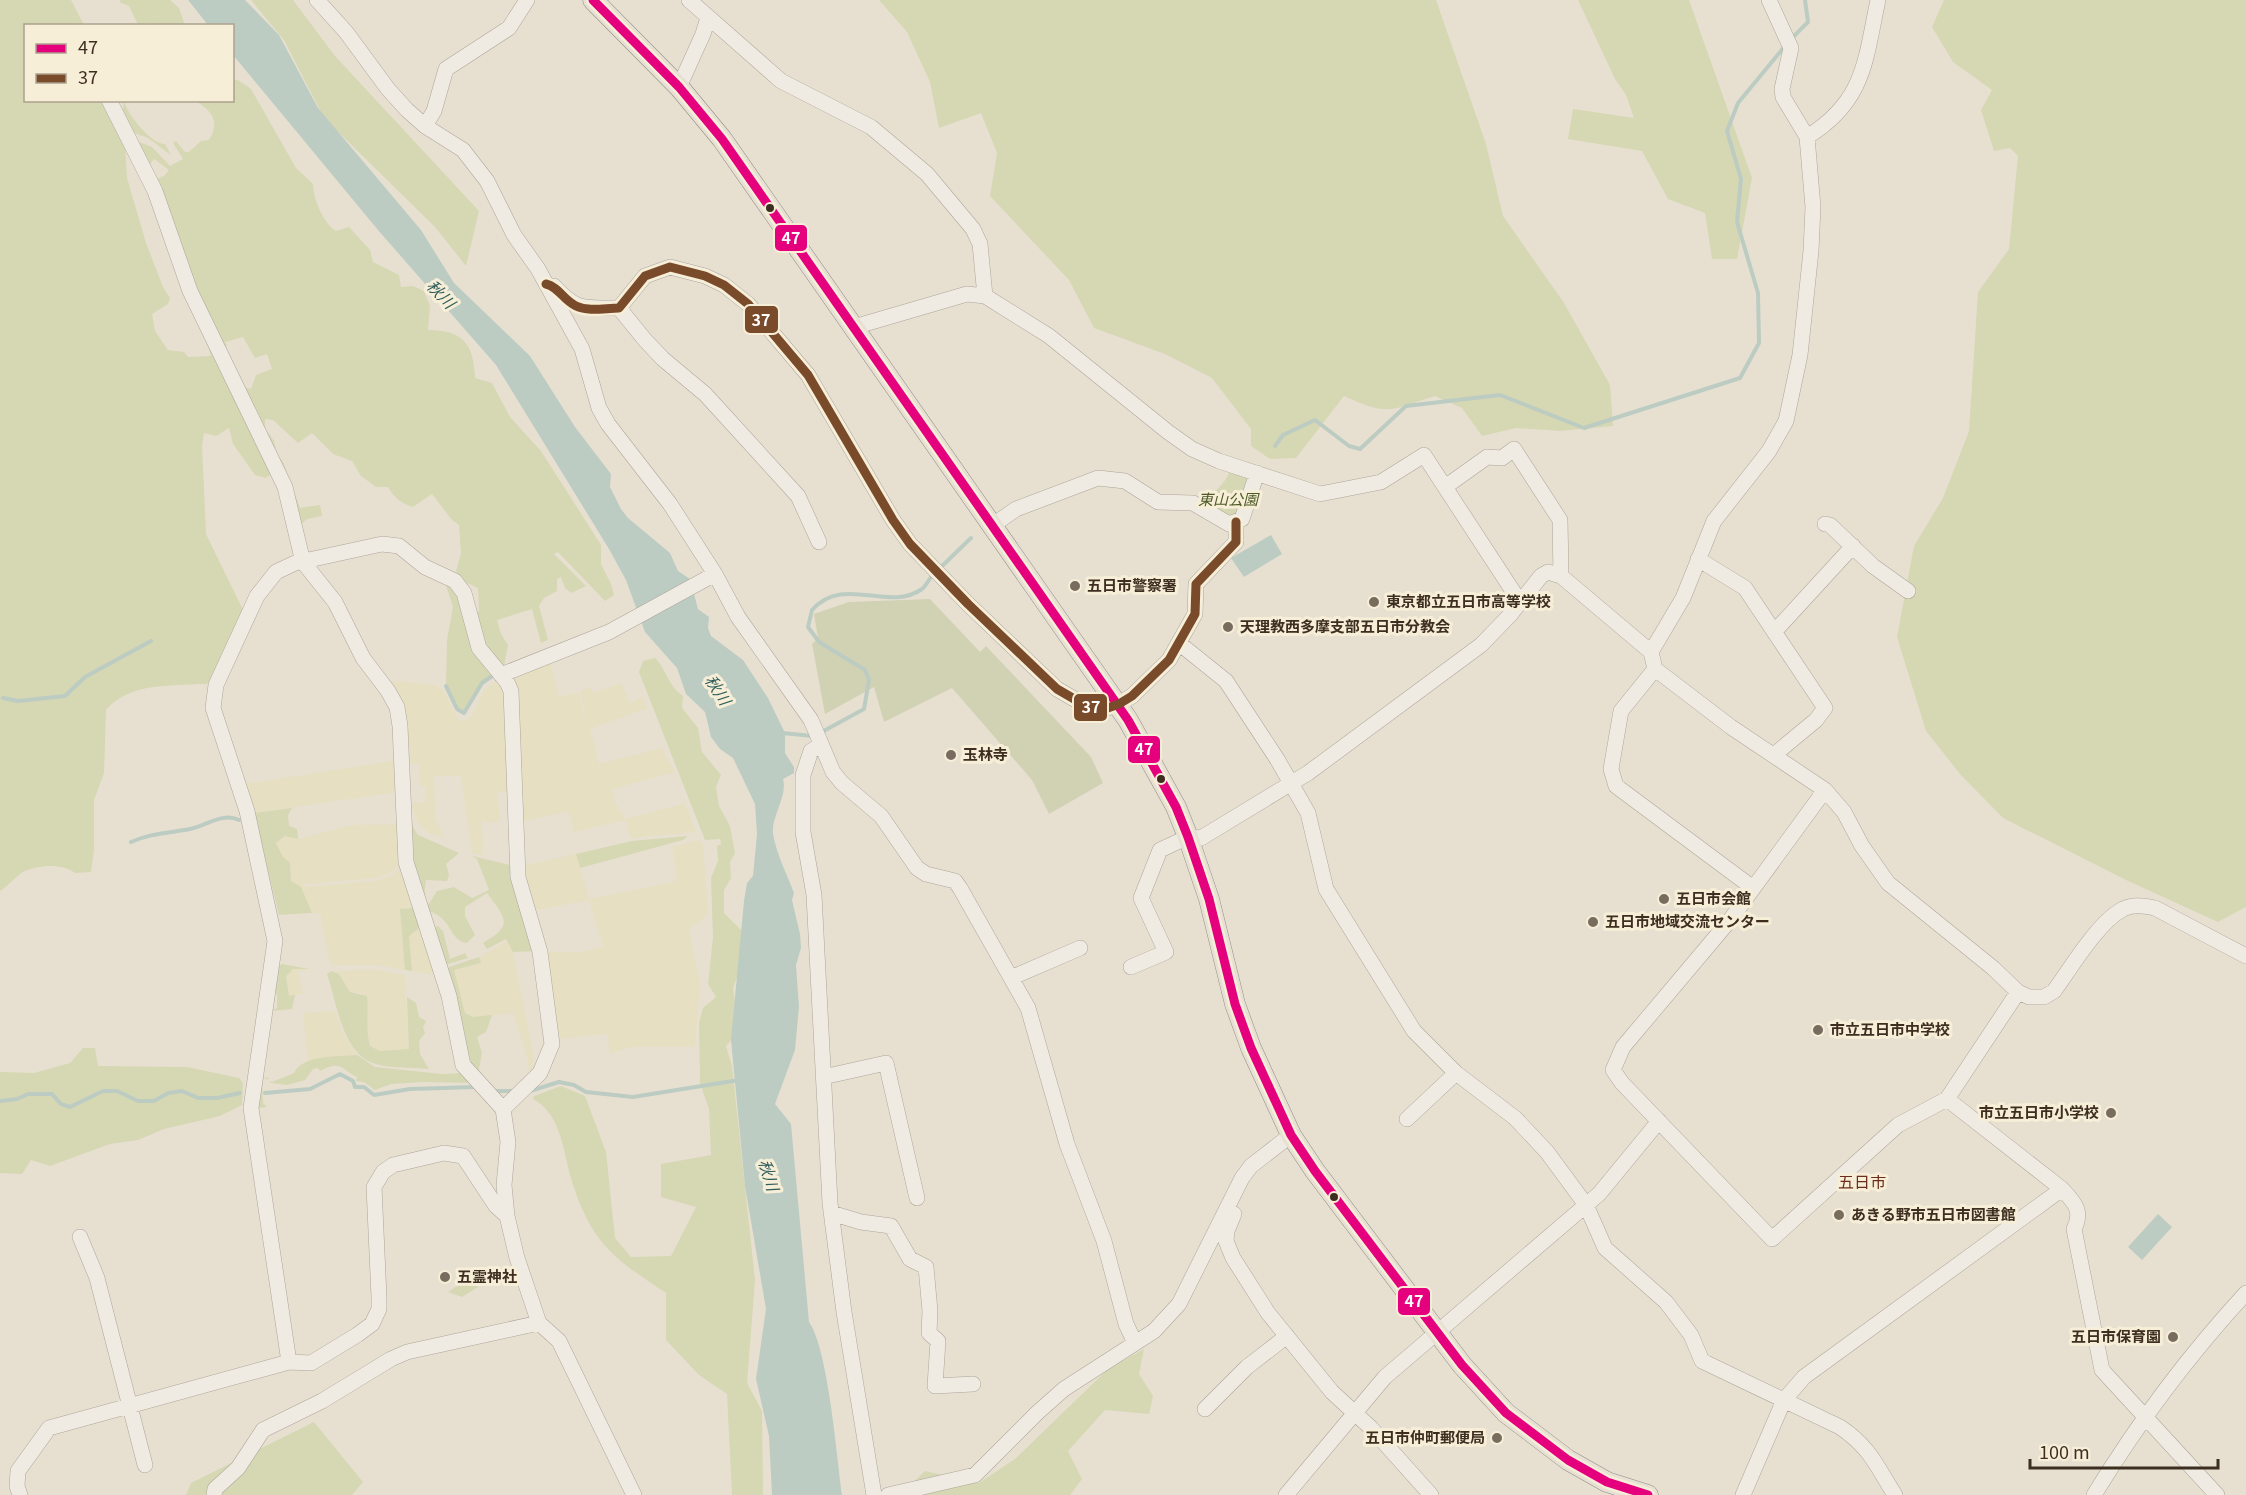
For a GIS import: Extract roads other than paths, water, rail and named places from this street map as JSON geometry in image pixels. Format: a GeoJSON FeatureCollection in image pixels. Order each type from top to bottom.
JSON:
{"type":"FeatureCollection","features":[{"type":"Feature","properties":{"kind":"main road"},"geometry":{"type":"LineString","coordinates":[[593,0],[679,87],[722,139],[1119,704],[1176,807],[1209,899],[1235,1004],[1271,1095],[1291,1135],[1315,1171],[1462,1365],[1506,1413],[1605,1488],[1648,1495]]}},
{"type":"Feature","properties":{"kind":"street"},"geometry":{"type":"LineString","coordinates":[[316,0],[346,32],[388,89],[425,126],[463,150],[487,182],[514,235],[546,284],[582,349],[599,408],[608,424],[670,504],[711,576],[819,739],[832,772],[881,816],[917,868],[926,874],[955,881],[1013,977],[1028,1008],[1067,1144],[1104,1241],[1126,1324],[1135,1343]]}},
{"type":"Feature","properties":{"kind":"street"},"geometry":{"type":"LineString","coordinates":[[425,126],[434,111],[446,69],[509,28],[527,0]]}},
{"type":"Feature","properties":{"kind":"street"},"geometry":{"type":"LineString","coordinates":[[689,0],[781,81],[870,127],[927,174],[973,229],[980,244],[985,296]]}},
{"type":"Feature","properties":{"kind":"street"},"geometry":{"type":"LineString","coordinates":[[1651,652],[1683,598],[1721,509],[1779,436],[1793,397],[1800,355],[1811,251],[1813,207],[1807,136],[1783,97],[1782,89],[1791,48],[1769,0]]}},
{"type":"Feature","properties":{"kind":"street"},"geometry":{"type":"LineString","coordinates":[[1807,136],[1841,110],[1851,98],[1859,80],[1878,0]]}},
{"type":"Feature","properties":{"kind":"street"},"geometry":{"type":"LineString","coordinates":[[679,87],[708,18]]}},
{"type":"Feature","properties":{"kind":"street"},"geometry":{"type":"LineString","coordinates":[[110,102],[155,191],[190,291],[285,488],[303,562],[335,602],[348,632],[372,671],[388,691],[399,714],[406,862],[449,996],[463,1065],[503,1109],[508,1142],[504,1185],[507,1216],[517,1258],[539,1323],[559,1341],[634,1495]]}},
{"type":"Feature","properties":{"kind":"street"},"geometry":{"type":"LineString","coordinates":[[546,284],[554,285],[567,300],[586,309],[619,308],[645,276],[669,267],[715,281],[748,304],[808,375],[893,520],[928,566],[1057,689],[1096,709],[1119,704],[1132,696],[1180,644],[1195,614],[1196,584],[1236,542],[1236,522]]}},
{"type":"Feature","properties":{"kind":"street"},"geometry":{"type":"LineString","coordinates":[[854,327],[967,294],[985,296],[1049,336],[1114,390],[1192,449],[1206,457],[1320,494],[1334,494],[1381,482],[1424,455],[1520,602]]}},
{"type":"Feature","properties":{"kind":"street"},"geometry":{"type":"LineString","coordinates":[[619,308],[663,359],[705,393],[798,496],[819,543]]}},
{"type":"Feature","properties":{"kind":"street"},"geometry":{"type":"LineString","coordinates":[[1444,487],[1487,457],[1502,458],[1514,449],[1560,520],[1561,576]]}},
{"type":"Feature","properties":{"kind":"street"},"geometry":{"type":"LineString","coordinates":[[993,525],[1016,509],[1098,478],[1125,481],[1158,502],[1193,503],[1229,524],[1242,519],[1257,473]]}},
{"type":"Feature","properties":{"kind":"street"},"geometry":{"type":"LineString","coordinates":[[1825,524],[1830,525],[1873,566],[1908,591]]}},
{"type":"Feature","properties":{"kind":"street"},"geometry":{"type":"LineString","coordinates":[[289,1362],[251,1108],[275,941],[247,811],[216,718],[213,698],[220,675],[265,583],[276,572],[303,562],[382,544],[404,549],[425,567],[450,578],[461,588],[476,643],[486,660],[501,675],[511,691],[518,877],[540,952],[552,1044],[540,1073],[503,1109]]}},
{"type":"Feature","properties":{"kind":"street"},"geometry":{"type":"LineString","coordinates":[[1775,631],[1853,546]]}},
{"type":"Feature","properties":{"kind":"street"},"geometry":{"type":"LineString","coordinates":[[1698,559],[1745,588],[1825,708],[1816,720],[1775,754]]}},
{"type":"Feature","properties":{"kind":"street"},"geometry":{"type":"LineString","coordinates":[[1131,967],[1166,952],[1141,898],[1160,850],[1188,837],[1202,838],[1352,741],[1480,645],[1541,576],[1548,572],[1561,576],[1651,652],[1655,669],[1731,727],[1775,754],[1825,790],[1844,812],[1862,846],[1888,883],[1988,963],[2018,992],[2029,997],[2044,997],[2054,991],[2108,921],[2123,909],[2138,905],[2155,908],[2246,957]]}},
{"type":"Feature","properties":{"kind":"street"},"geometry":{"type":"LineString","coordinates":[[501,675],[587,642],[711,576]]}},
{"type":"Feature","properties":{"kind":"street"},"geometry":{"type":"LineString","coordinates":[[1180,644],[1226,681],[1290,783],[1308,813],[1326,889],[1414,1031],[1456,1073],[1515,1118],[1547,1152],[1586,1205],[1605,1248],[1666,1302],[1691,1335],[1702,1361],[1840,1427],[1859,1440],[1872,1455],[1895,1495]]}},
{"type":"Feature","properties":{"kind":"street"},"geometry":{"type":"LineString","coordinates":[[1655,669],[1621,711],[1611,769],[1616,786],[1753,888]]}},
{"type":"Feature","properties":{"kind":"street"},"geometry":{"type":"LineString","coordinates":[[819,739],[806,761],[802,801],[803,832],[814,895],[831,1213],[844,1312],[874,1495]]}},
{"type":"Feature","properties":{"kind":"street"},"geometry":{"type":"LineString","coordinates":[[1825,790],[1710,945],[1623,1047],[1613,1070],[1622,1083],[1772,1239],[1898,1125],[1947,1099],[2018,992]]}},
{"type":"Feature","properties":{"kind":"street"},"geometry":{"type":"LineString","coordinates":[[1013,977],[1080,948]]}},
{"type":"Feature","properties":{"kind":"street"},"geometry":{"type":"LineString","coordinates":[[823,1077],[886,1063],[917,1198]]}},
{"type":"Feature","properties":{"kind":"street"},"geometry":{"type":"LineString","coordinates":[[1407,1119],[1456,1073]]}},
{"type":"Feature","properties":{"kind":"street"},"geometry":{"type":"LineString","coordinates":[[1947,1099],[2062,1189],[2078,1206],[2080,1218],[2074,1229],[2102,1370],[2217,1495]]}},
{"type":"Feature","properties":{"kind":"street"},"geometry":{"type":"LineString","coordinates":[[1286,1495],[1385,1377],[1599,1194],[1659,1121]]}},
{"type":"Feature","properties":{"kind":"street"},"geometry":{"type":"LineString","coordinates":[[888,1495],[975,1475],[1064,1389],[1154,1331],[1179,1304],[1237,1188],[1251,1166],[1291,1135]]}},
{"type":"Feature","properties":{"kind":"street"},"geometry":{"type":"LineString","coordinates":[[20,1495],[17,1486],[18,1471],[49,1428],[289,1362],[311,1363],[372,1323],[378,1309],[379,1297],[374,1186],[382,1172],[393,1165],[444,1153],[463,1156],[496,1206],[507,1216]]}},
{"type":"Feature","properties":{"kind":"street"},"geometry":{"type":"LineString","coordinates":[[1237,1188],[1237,1206],[1227,1231],[1226,1241],[1233,1258],[1268,1312],[1287,1336],[1354,1414],[1371,1428],[1431,1495]]}},
{"type":"Feature","properties":{"kind":"street"},"geometry":{"type":"LineString","coordinates":[[1743,1495],[1784,1400],[1804,1377],[2062,1189]]}},
{"type":"Feature","properties":{"kind":"street"},"geometry":{"type":"LineString","coordinates":[[831,1213],[861,1222],[891,1226],[910,1259],[926,1267],[930,1311],[928,1333],[938,1341],[935,1386],[973,1384]]}},
{"type":"Feature","properties":{"kind":"street"},"geometry":{"type":"LineString","coordinates":[[80,1237],[97,1278],[145,1466]]}},
{"type":"Feature","properties":{"kind":"street"},"geometry":{"type":"LineString","coordinates":[[2094,1495],[2145,1418],[2195,1352],[2246,1293]]}},
{"type":"Feature","properties":{"kind":"street"},"geometry":{"type":"LineString","coordinates":[[214,1495],[215,1489],[246,1457],[262,1430],[322,1401],[391,1359],[407,1352],[539,1323]]}},
{"type":"Feature","properties":{"kind":"street"},"geometry":{"type":"LineString","coordinates":[[1205,1408],[1247,1367],[1287,1336]]}},
{"type":"Feature","properties":{"kind":"water","name":"秋川"},"geometry":{"type":"Polygon","coordinates":[[[188,0],[245,0],[279,35],[318,108],[421,230],[454,283],[530,356],[575,427],[611,474],[610,487],[621,509],[628,518],[670,553],[678,571],[690,579],[698,609],[709,617],[708,628],[711,636],[743,660],[768,698],[785,733],[785,753],[794,767],[794,773],[783,779],[783,792],[774,820],[773,834],[794,893],[792,900],[801,948],[796,965],[799,1007],[795,1050],[775,1104],[791,1124],[809,1322],[816,1335],[826,1378],[842,1495],[772,1495],[769,1436],[756,1379],[766,1309],[745,1186],[731,1040],[744,901],[747,883],[753,876],[757,834],[755,804],[733,758],[720,749],[711,737],[705,712],[686,694],[677,668],[645,632],[626,580],[609,549],[496,365],[378,230],[234,56],[234,24],[207,24],[188,0]]]}},
{"type":"Feature","properties":{"kind":"water"},"geometry":{"type":"Polygon","coordinates":[[[1271,535],[1282,554],[1244,577],[1231,558],[1271,535]]]}},
{"type":"Feature","properties":{"kind":"water"},"geometry":{"type":"Polygon","coordinates":[[[2158,1214],[2172,1227],[2142,1260],[2128,1247],[2158,1214]]]}},
{"type":"Feature","properties":{"kind":"waterway"},"geometry":{"type":"LineString","coordinates":[[1792,38],[1808,22],[1805,0]]}},
{"type":"Feature","properties":{"kind":"waterway"},"geometry":{"type":"LineString","coordinates":[[1275,446],[1283,435],[1315,420],[1349,446],[1360,449],[1406,406],[1500,395],[1584,428],[1740,378],[1759,343],[1758,293],[1737,222],[1741,179],[1727,131],[1738,103],[1785,46]]}},
{"type":"Feature","properties":{"kind":"waterway"},"geometry":{"type":"LineString","coordinates":[[939,569],[971,538]]}},
{"type":"Feature","properties":{"kind":"waterway"},"geometry":{"type":"LineString","coordinates":[[820,733],[864,709],[869,680],[865,670],[819,642],[808,627],[812,610],[825,600],[838,595],[881,597],[909,595],[922,589],[934,574]]}},
{"type":"Feature","properties":{"kind":"waterway"},"geometry":{"type":"LineString","coordinates":[[3,698],[18,701],[65,696],[85,677],[151,641]]}},
{"type":"Feature","properties":{"kind":"waterway"},"geometry":{"type":"LineString","coordinates":[[446,686],[457,709],[464,713],[482,683],[495,674]]}},
{"type":"Feature","properties":{"kind":"waterway"},"geometry":{"type":"LineString","coordinates":[[782,733],[813,736]]}},
{"type":"Feature","properties":{"kind":"waterway"},"geometry":{"type":"LineString","coordinates":[[131,842],[220,819],[239,820]]}},
{"type":"Feature","properties":{"kind":"waterway"},"geometry":{"type":"LineString","coordinates":[[265,1093],[310,1089],[340,1074],[353,1081],[355,1087],[364,1087],[374,1095],[410,1089],[475,1087]]}},
{"type":"Feature","properties":{"kind":"waterway"},"geometry":{"type":"LineString","coordinates":[[530,1091],[559,1082],[574,1085],[586,1092],[633,1097],[739,1080]]}},
{"type":"Feature","properties":{"kind":"waterway"},"geometry":{"type":"LineString","coordinates":[[1,1101],[17,1099],[28,1094],[52,1094],[61,1104],[70,1107],[103,1091],[117,1091],[138,1101],[154,1101],[168,1093],[182,1091],[198,1098],[217,1098],[240,1093]]}},
{"type":"Feature","properties":{"kind":"waterway"},"geometry":{"type":"LineString","coordinates":[[494,1091],[516,1091]]}},
{"type":"Feature","properties":{"kind":"place","name":"五日市警察署"},"geometry":{"type":"Point","coordinates":[1075,586]}},
{"type":"Feature","properties":{"kind":"place","name":"東京都立五日市高等学校"},"geometry":{"type":"Point","coordinates":[1374,602]}},
{"type":"Feature","properties":{"kind":"place","name":"天理教西多摩支部五日市分教会"},"geometry":{"type":"Point","coordinates":[1228,627]}},
{"type":"Feature","properties":{"kind":"place","name":"玉林寺"},"geometry":{"type":"Point","coordinates":[951,755]}},
{"type":"Feature","properties":{"kind":"place","name":"五日市会館"},"geometry":{"type":"Point","coordinates":[1664,899]}},
{"type":"Feature","properties":{"kind":"place","name":"五日市地域交流センター"},"geometry":{"type":"Point","coordinates":[1593,922]}},
{"type":"Feature","properties":{"kind":"place","name":"市立五日市中学校"},"geometry":{"type":"Point","coordinates":[1818,1030]}},
{"type":"Feature","properties":{"kind":"place","name":"市立五日市小学校"},"geometry":{"type":"Point","coordinates":[2111,1113]}},
{"type":"Feature","properties":{"kind":"place","name":"あきる野市五日市図書館"},"geometry":{"type":"Point","coordinates":[1839,1215]}},
{"type":"Feature","properties":{"kind":"place","name":"五霊神社"},"geometry":{"type":"Point","coordinates":[445,1277]}},
{"type":"Feature","properties":{"kind":"place","name":"五日市保育園"},"geometry":{"type":"Point","coordinates":[2173,1337]}},
{"type":"Feature","properties":{"kind":"place","name":"五日市仲町郵便局"},"geometry":{"type":"Point","coordinates":[1497,1438]}},
{"type":"Feature","properties":{"kind":"district","name":"五日市"},"geometry":{"type":"Point","coordinates":[1862,1182]}},
{"type":"Feature","properties":{"kind":"park label","name":"東山公園"},"geometry":{"type":"Point","coordinates":[1228,500]}}]}
